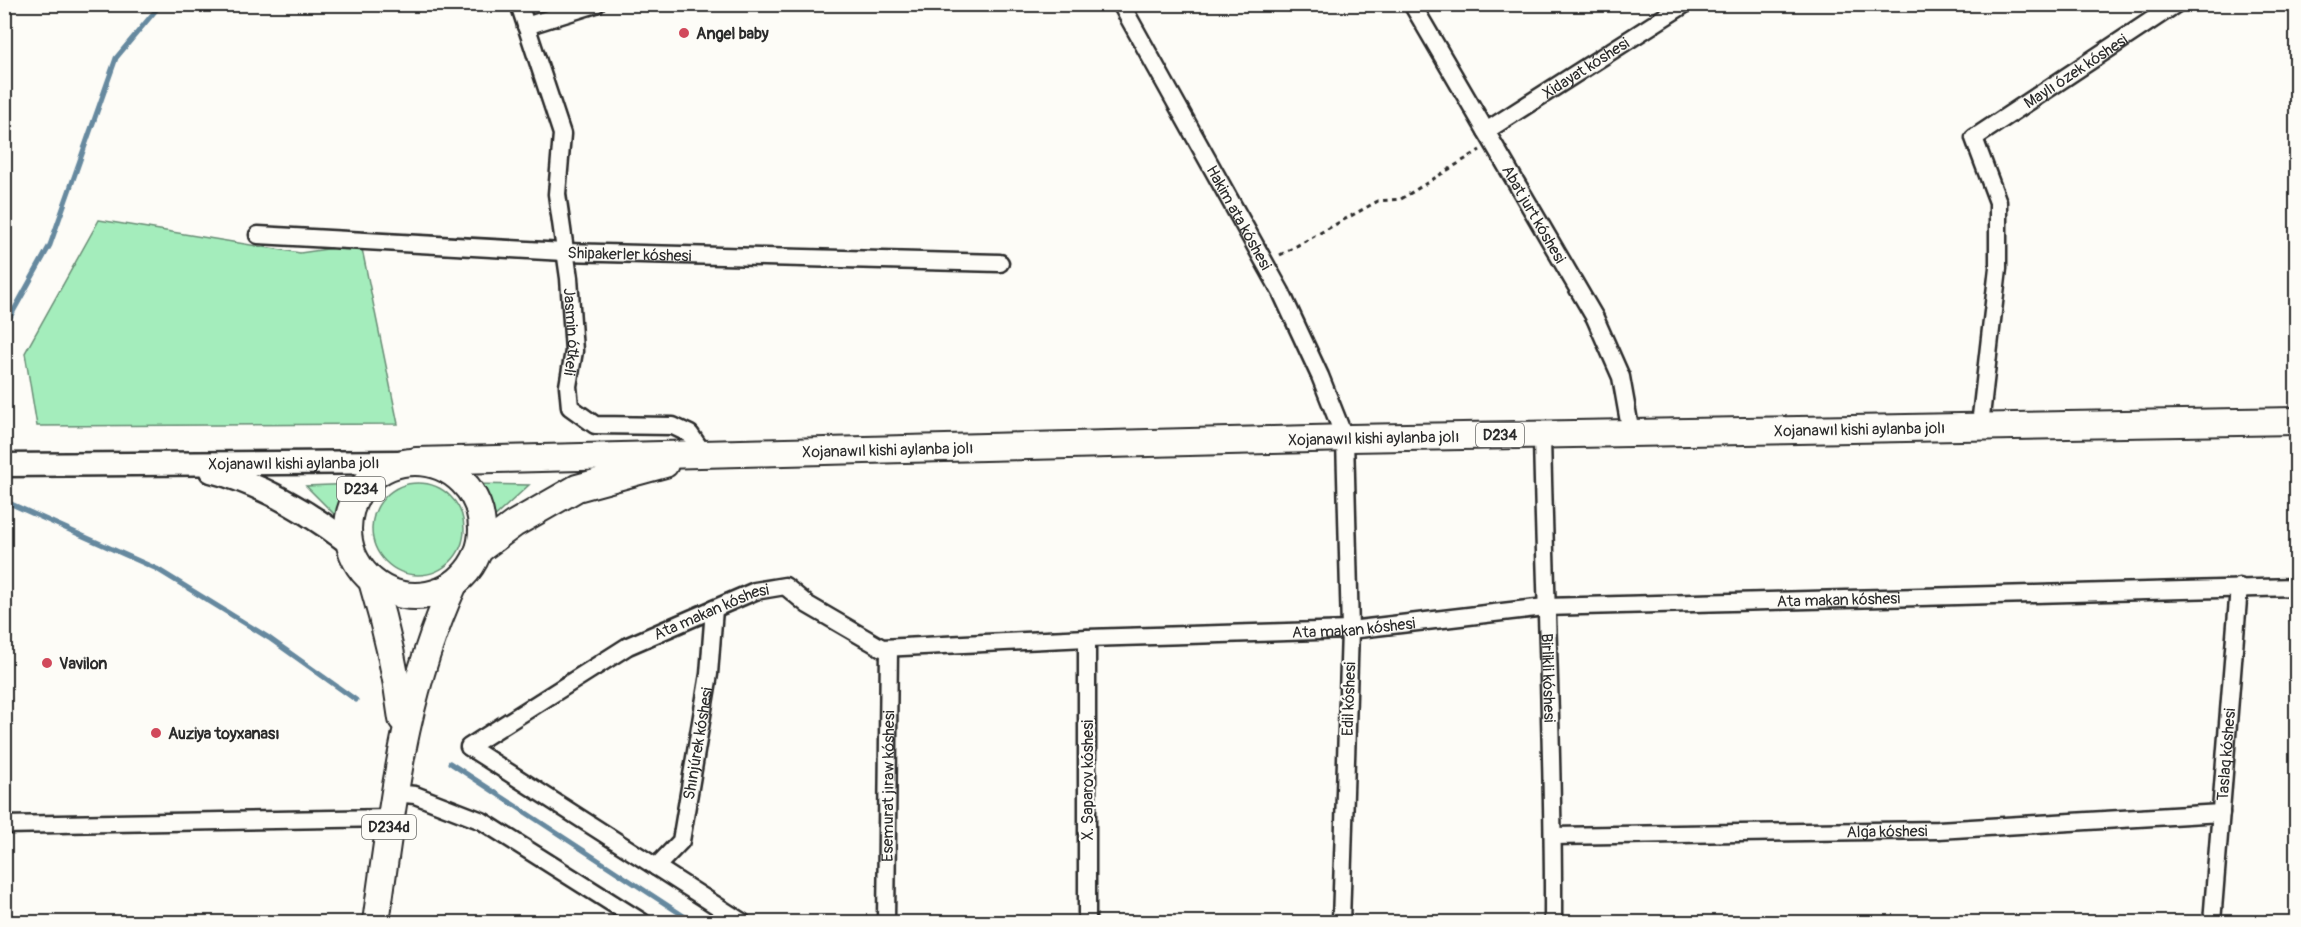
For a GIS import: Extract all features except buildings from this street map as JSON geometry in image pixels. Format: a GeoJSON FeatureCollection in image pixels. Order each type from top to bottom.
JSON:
{"type":"FeatureCollection","features":[{"type":"Feature","properties":{"kind":"main road","name":"Xojanawıl kishi aylanba jolı"},"geometry":{"type":"LineString","coordinates":[[4,465],[410,462],[703,453],[1980,425],[2296,421]]}},
{"type":"Feature","properties":{"kind":"main road","name":"Xojanawıl kishi aylanba jolı"},"geometry":{"type":"LineString","coordinates":[[479,550],[514,524],[577,488],[703,453]]}},
{"type":"Feature","properties":{"kind":"main road","name":"D234"},"geometry":{"type":"LineString","coordinates":[[454,584],[434,594],[412,596],[391,592],[372,581],[357,564],[349,543],[348,521],[353,500],[366,482],[383,469],[410,462],[437,465],[455,475],[470,490],[479,508],[483,529],[479,550]]}},
{"type":"Feature","properties":{"kind":"main road","name":"Xojanawıl kishi aylanba jolı"},"geometry":{"type":"LineString","coordinates":[[183,464],[233,477],[268,492],[314,516],[349,543]]}},
{"type":"Feature","properties":{"kind":"main road"},"geometry":{"type":"LineString","coordinates":[[454,584],[469,569],[479,550]]}},
{"type":"Feature","properties":{"kind":"main road","name":"D234d"},"geometry":{"type":"LineString","coordinates":[[372,581],[386,623],[393,655],[404,731]]}},
{"type":"Feature","properties":{"kind":"main road","name":"D234d"},"geometry":{"type":"LineString","coordinates":[[376,922],[404,731],[418,676],[434,630],[454,584]]}},
{"type":"Feature","properties":{"kind":"street","name":"Jasmin ótkeli"},"geometry":{"type":"LineString","coordinates":[[519,4],[562,134],[557,194],[569,279],[574,351],[568,387],[570,407],[595,425],[673,426],[690,435],[703,453]]}},
{"type":"Feature","properties":{"kind":"street"},"geometry":{"type":"LineString","coordinates":[[526,26],[596,4]]}},
{"type":"Feature","properties":{"kind":"street","name":"Hakim ata kóshesi"},"geometry":{"type":"LineString","coordinates":[[1121,4],[1266,263],[1320,376],[1345,439]]}},
{"type":"Feature","properties":{"kind":"street","name":"Abat jurt kóshesi"},"geometry":{"type":"LineString","coordinates":[[1412,4],[1595,318],[1621,377],[1631,433]]}},
{"type":"Feature","properties":{"kind":"street","name":"Xidayat kóshesi"},"geometry":{"type":"LineString","coordinates":[[1489,136],[1685,4]]}},
{"type":"Feature","properties":{"kind":"street","name":"Maylı ózek kóshesi"},"geometry":{"type":"LineString","coordinates":[[1980,425],[1998,268],[1998,202],[1974,138],[2176,4]]}},
{"type":"Feature","properties":{"kind":"street","name":"Shipakerler kóshesi"},"geometry":{"type":"LineString","coordinates":[[258,235],[564,252],[1000,263]]}},
{"type":"Feature","properties":{"kind":"street","name":"Birlikli kóshesi"},"geometry":{"type":"LineString","coordinates":[[1542,435],[1553,837],[1553,922]]}},
{"type":"Feature","properties":{"kind":"street","name":"Edil kóshesi"},"geometry":{"type":"LineString","coordinates":[[1341,922],[1350,630],[1345,439]]}},
{"type":"Feature","properties":{"kind":"street","name":"Ata makan kóshesi"},"geometry":{"type":"LineString","coordinates":[[656,867],[469,747],[628,646],[755,591],[785,586],[808,605],[882,648],[889,648],[1087,638],[1350,630],[1545,607],[2296,587]]}},
{"type":"Feature","properties":{"kind":"street","name":"Taslaq kóshesi"},"geometry":{"type":"LineString","coordinates":[[2212,922],[2239,587]]}},
{"type":"Feature","properties":{"kind":"street","name":"Shınjúrek kóshesi"},"geometry":{"type":"LineString","coordinates":[[656,867],[681,842],[709,674],[714,609]]}},
{"type":"Feature","properties":{"kind":"street","name":"X. Saparov kóshesi"},"geometry":{"type":"LineString","coordinates":[[1087,638],[1088,922]]}},
{"type":"Feature","properties":{"kind":"street","name":"Esemurat jıraw kóshesi"},"geometry":{"type":"LineString","coordinates":[[886,922],[889,648]]}},
{"type":"Feature","properties":{"kind":"street"},"geometry":{"type":"LineString","coordinates":[[4,825],[392,806],[415,795],[482,821],[642,922]]}},
{"type":"Feature","properties":{"kind":"street","name":"Alǵa kóshesi"},"geometry":{"type":"LineString","coordinates":[[1553,837],[1938,830],[2221,813]]}},
{"type":"Feature","properties":{"kind":"street"},"geometry":{"type":"LineString","coordinates":[[656,867],[742,922]]}},
{"type":"Feature","properties":{"kind":"path"},"geometry":{"type":"LineString","coordinates":[[1266,263],[1378,201],[1401,199],[1489,136]]}},
{"type":"Feature","properties":{"kind":"green space"},"geometry":{"type":"Polygon","coordinates":[[[99,220],[300,253],[361,244],[398,424],[37,426],[25,353],[99,220]]]}},
{"type":"Feature","properties":{"kind":"green space"},"geometry":{"type":"Polygon","coordinates":[[[418,483],[436,487],[450,497],[460,511],[464,529],[460,547],[450,561],[436,571],[418,575],[400,571],[386,561],[376,547],[372,529],[376,511],[386,497],[400,487],[418,483]]]}},
{"type":"Feature","properties":{"kind":"green space"},"geometry":{"type":"Polygon","coordinates":[[[355,484],[343,499],[338,518],[306,486],[355,484]]]}},
{"type":"Feature","properties":{"kind":"green space"},"geometry":{"type":"Polygon","coordinates":[[[470,484],[529,485],[490,521],[483,501],[470,484]]]}},
{"type":"Feature","properties":{"kind":"waterway"},"geometry":{"type":"LineString","coordinates":[[4,328],[50,245],[116,58],[161,4]]}},
{"type":"Feature","properties":{"kind":"waterway"},"geometry":{"type":"LineString","coordinates":[[9,503],[157,569],[269,638],[356,700]]}},
{"type":"Feature","properties":{"kind":"waterway"},"geometry":{"type":"LineString","coordinates":[[450,763],[693,922]]}},
{"type":"Feature","properties":{"kind":"place","name":"Angel baby"},"geometry":{"type":"Point","coordinates":[684,33]}},
{"type":"Feature","properties":{"kind":"place","name":"Vavilon"},"geometry":{"type":"Point","coordinates":[47,663]}},
{"type":"Feature","properties":{"kind":"place","name":"Auziya toyxanası"},"geometry":{"type":"Point","coordinates":[156,733]}}]}
